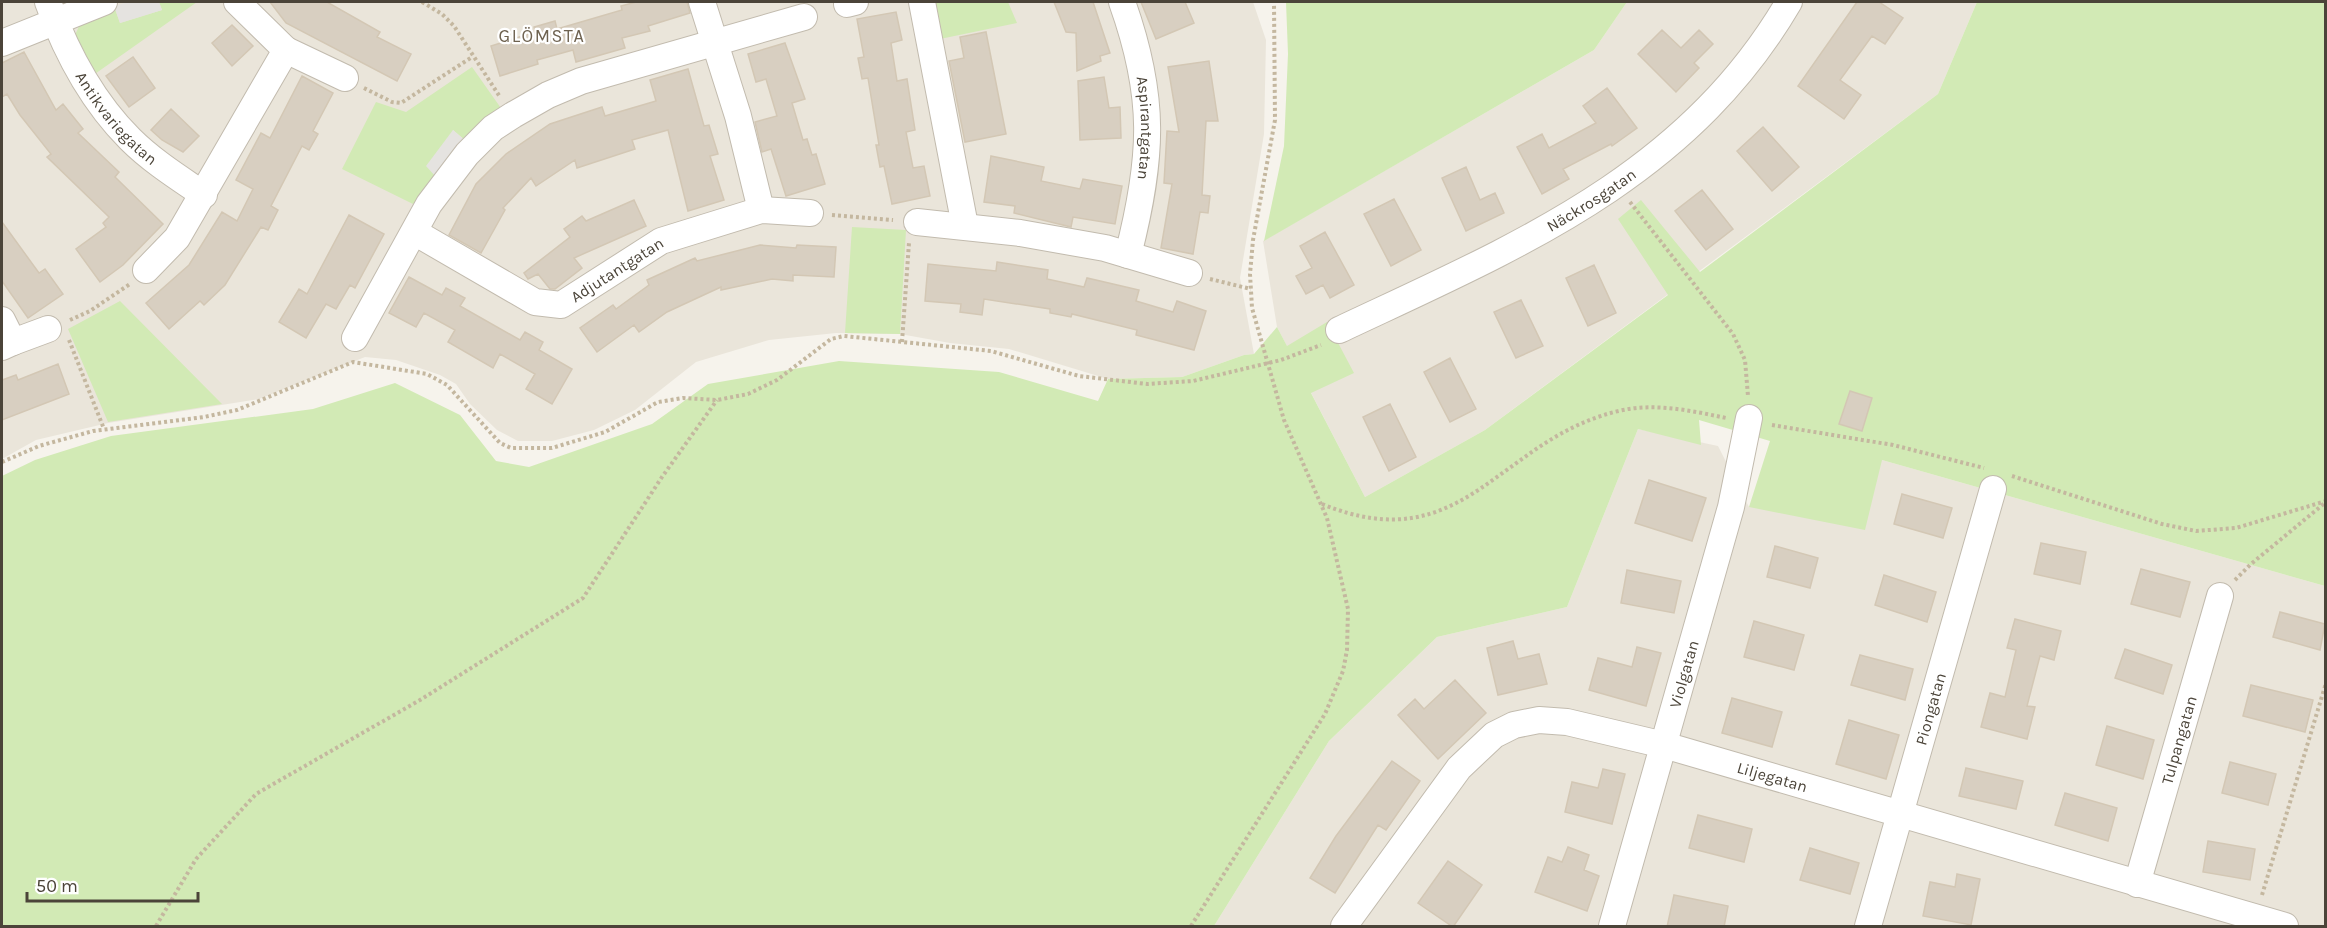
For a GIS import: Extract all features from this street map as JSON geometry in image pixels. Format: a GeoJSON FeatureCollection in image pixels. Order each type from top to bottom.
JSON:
{"type":"FeatureCollection","features":[{"type":"Feature","properties":{"kind":"street"},"geometry":{"type":"LineString","coordinates":[[2,43],[51,11],[104,2]]}},
{"type":"Feature","properties":{"kind":"street"},"geometry":{"type":"LineString","coordinates":[[237,2],[286,50],[345,78]]}},
{"type":"Feature","properties":{"kind":"street"},"geometry":{"type":"LineString","coordinates":[[702,2],[738,116],[761,210]]}},
{"type":"Feature","properties":{"kind":"street"},"geometry":{"type":"LineString","coordinates":[[922,2],[965,226]]}},
{"type":"Feature","properties":{"kind":"street","name":"Aspirantgatan"},"geometry":{"type":"LineString","coordinates":[[1122,2],[1143,69],[1149,113],[1148,160],[1143,198],[1128,255]]}},
{"type":"Feature","properties":{"kind":"street","name":"Näckrosgatan"},"geometry":{"type":"LineString","coordinates":[[1339,330],[1539,233],[1617,186],[1676,139],[1716,101],[1777,23],[1789,2]]}},
{"type":"Feature","properties":{"kind":"street","name":"Antikvariegatan"},"geometry":{"type":"LineString","coordinates":[[51,11],[79,69],[111,118],[156,162],[204,195]]}},
{"type":"Feature","properties":{"kind":"street"},"geometry":{"type":"LineString","coordinates":[[355,338],[416,233],[429,204],[467,154],[493,128],[548,95],[581,81],[804,16]]}},
{"type":"Feature","properties":{"kind":"street"},"geometry":{"type":"LineString","coordinates":[[147,270],[177,238],[286,50]]}},
{"type":"Feature","properties":{"kind":"street","name":"Adjutantgatan"},"geometry":{"type":"LineString","coordinates":[[416,233],[535,302],[561,305],[661,240],[761,210],[810,213]]}},
{"type":"Feature","properties":{"kind":"street"},"geometry":{"type":"LineString","coordinates":[[914,222],[1020,232],[1128,255],[1189,273]]}},
{"type":"Feature","properties":{"kind":"street"},"geometry":{"type":"LineString","coordinates":[[5,336],[55,326]]}},
{"type":"Feature","properties":{"kind":"street","name":"Violgatan"},"geometry":{"type":"LineString","coordinates":[[1612,927],[1731,507],[1749,418]]}},
{"type":"Feature","properties":{"kind":"street","name":"Piongatan"},"geometry":{"type":"LineString","coordinates":[[1868,927],[1902,816],[1997,478]]}},
{"type":"Feature","properties":{"kind":"street","name":"Tulpangatan"},"geometry":{"type":"LineString","coordinates":[[2137,884],[2220,596]]}},
{"type":"Feature","properties":{"kind":"street","name":"Liljegatan"},"geometry":{"type":"LineString","coordinates":[[1344,927],[1459,768],[1494,735],[1514,725],[1539,720],[1567,722],[1664,746],[2285,927]]}},
{"type":"Feature","properties":{"kind":"path"},"geometry":{"type":"LineString","coordinates":[[422,2],[442,14],[454,26],[472,57],[513,115]]}},
{"type":"Feature","properties":{"kind":"path"},"geometry":{"type":"LineString","coordinates":[[1191,927],[1324,714],[1343,671],[1347,650],[1348,609],[1322,504],[1293,444],[1256,324],[1251,289],[1253,240],[1275,120],[1274,2]]}},
{"type":"Feature","properties":{"kind":"path"},"geometry":{"type":"LineString","coordinates":[[345,78],[392,102],[401,103],[472,57]]}},
{"type":"Feature","properties":{"kind":"path"},"geometry":{"type":"LineString","coordinates":[[1628,199],[1733,334],[1748,374],[1749,418]]}},
{"type":"Feature","properties":{"kind":"path"},"geometry":{"type":"LineString","coordinates":[[810,213],[914,222],[902,342]]}},
{"type":"Feature","properties":{"kind":"path"},"geometry":{"type":"LineString","coordinates":[[104,429],[55,326],[110,298],[147,270]]}},
{"type":"Feature","properties":{"kind":"path"},"geometry":{"type":"LineString","coordinates":[[1189,273],[1251,289]]}},
{"type":"Feature","properties":{"kind":"path"},"geometry":{"type":"LineString","coordinates":[[2,462],[39,446],[104,429],[229,412],[352,362],[415,370],[437,379],[456,394],[491,436],[512,448],[552,448],[588,439],[621,424],[646,407],[670,399],[717,400],[763,388],[831,339],[851,336],[991,351],[1079,376],[1124,384],[1193,381],[1296,356],[1332,340],[1339,330]]}},
{"type":"Feature","properties":{"kind":"path"},"geometry":{"type":"LineString","coordinates":[[156,927],[196,860],[256,794],[420,700],[583,598],[662,477],[717,400]]}},
{"type":"Feature","properties":{"kind":"path"},"geometry":{"type":"LineString","coordinates":[[1322,504],[1350,516],[1375,520],[1407,520],[1426,517],[1466,499],[1548,441],[1576,426],[1633,408],[1658,407],[1728,418],[1749,418],[1784,429],[1893,445],[1997,478],[2162,524],[2196,531],[2236,528],[2325,501]]}},
{"type":"Feature","properties":{"kind":"path"},"geometry":{"type":"LineString","coordinates":[[2220,596],[2251,564],[2325,501]]}},
{"type":"Feature","properties":{"kind":"path"},"geometry":{"type":"LineString","coordinates":[[2262,897],[2325,683]]}},
{"type":"Feature","properties":{"kind":"shaded area"},"geometry":{"type":"Polygon","coordinates":[[[2,2],[1253,2],[1266,40],[1264,134],[1240,278],[1254,354],[1244,355],[1182,377],[1108,379],[1009,349],[950,343],[900,334],[836,333],[769,340],[696,362],[635,410],[594,430],[552,441],[518,441],[497,430],[470,404],[456,384],[440,375],[396,360],[365,357],[259,399],[108,423],[36,440],[2,459],[2,2]]]}},
{"type":"Feature","properties":{"kind":"shaded area"},"geometry":{"type":"Polygon","coordinates":[[[128,2],[159,2],[162,10],[120,23],[114,6],[128,2]]]}},
{"type":"Feature","properties":{"kind":"shaded area"},"geometry":{"type":"Polygon","coordinates":[[[1627,2],[1977,2],[1938,94],[1485,430],[1365,497],[1277,327],[1263,241],[1594,50],[1627,2]]]}},
{"type":"Feature","properties":{"kind":"shaded area"},"geometry":{"type":"Polygon","coordinates":[[[453,130],[467,142],[436,177],[426,166],[453,130]]]}},
{"type":"Feature","properties":{"kind":"shaded area"},"geometry":{"type":"Polygon","coordinates":[[[1638,429],[1718,446],[1749,507],[1882,460],[2325,586],[2325,926],[1214,926],[1329,741],[1437,637],[1567,607],[1638,429]]]}},
{"type":"Feature","properties":{"kind":"green space"},"geometry":{"type":"Polygon","coordinates":[[[159,2],[197,2],[92,76],[75,35],[81,22],[114,6],[120,23],[162,10],[159,2]]]}},
{"type":"Feature","properties":{"kind":"green space"},"geometry":{"type":"Polygon","coordinates":[[[935,2],[1008,2],[1017,23],[940,39],[935,2]]]}},
{"type":"Feature","properties":{"kind":"green space"},"geometry":{"type":"Polygon","coordinates":[[[1286,2],[1627,2],[1594,50],[1264,241],[1284,146],[1288,54],[1286,2]]]}},
{"type":"Feature","properties":{"kind":"green space"},"geometry":{"type":"Polygon","coordinates":[[[1977,2],[2325,2],[2325,586],[1882,460],[1865,530],[1749,507],[1770,441],[1699,420],[1701,445],[1638,429],[1567,607],[1437,637],[1329,741],[1214,926],[2,926],[2,476],[35,460],[111,436],[313,409],[395,383],[460,415],[496,461],[529,467],[652,424],[708,384],[839,361],[999,372],[1098,401],[1108,379],[1182,377],[1244,355],[1254,354],[1277,327],[1287,346],[1327,322],[1354,373],[1311,393],[1365,497],[1485,430],[1668,295],[1618,219],[1641,200],[1700,272],[1938,94],[1977,2]]]}},
{"type":"Feature","properties":{"kind":"green space"},"geometry":{"type":"Polygon","coordinates":[[[472,67],[503,111],[467,142],[453,130],[436,177],[413,204],[342,169],[376,102],[406,112],[472,67]]]}},
{"type":"Feature","properties":{"kind":"green space"},"geometry":{"type":"Polygon","coordinates":[[[852,227],[906,230],[900,334],[845,333],[852,227]]]}},
{"type":"Feature","properties":{"kind":"green space"},"geometry":{"type":"Polygon","coordinates":[[[120,301],[222,404],[108,422],[68,329],[120,301]]]}},
{"type":"Feature","properties":{"kind":"building"},"geometry":{"type":"Polygon","coordinates":[[[270,2],[327,2],[380,32],[377,37],[411,54],[397,81],[286,23],[270,2]]]}},
{"type":"Feature","properties":{"kind":"building"},"geometry":{"type":"Polygon","coordinates":[[[636,2],[687,2],[690,13],[648,26],[650,31],[622,38],[625,48],[576,62],[573,50],[537,60],[538,64],[500,76],[491,46],[535,32],[534,27],[555,21],[557,29],[622,10],[621,6],[636,2]]]}},
{"type":"Feature","properties":{"kind":"building"},"geometry":{"type":"Polygon","coordinates":[[[1054,2],[1093,2],[1110,53],[1100,56],[1101,61],[1077,71],[1076,33],[1066,32],[1054,2]]]}},
{"type":"Feature","properties":{"kind":"building"},"geometry":{"type":"Polygon","coordinates":[[[1141,2],[1185,2],[1194,23],[1156,39],[1141,2]]]}},
{"type":"Feature","properties":{"kind":"building"},"geometry":{"type":"Polygon","coordinates":[[[1857,2],[1879,2],[1903,18],[1885,44],[1872,36],[1840,80],[1861,95],[1844,119],[1798,86],[1857,2]]]}},
{"type":"Feature","properties":{"kind":"building"},"geometry":{"type":"Polygon","coordinates":[[[896,12],[902,40],[891,43],[897,81],[907,79],[915,130],[906,132],[913,168],[924,166],[930,196],[892,204],[884,166],[880,167],[876,145],[879,145],[868,78],[862,79],[858,58],[864,57],[857,19],[896,12]]]}},
{"type":"Feature","properties":{"kind":"building"},"geometry":{"type":"Polygon","coordinates":[[[232,25],[253,46],[232,66],[212,43],[232,25]]]}},
{"type":"Feature","properties":{"kind":"building"},"geometry":{"type":"Polygon","coordinates":[[[1662,30],[1681,48],[1699,30],[1713,44],[1694,63],[1699,68],[1676,92],[1638,54],[1662,30]]]}},
{"type":"Feature","properties":{"kind":"building"},"geometry":{"type":"Polygon","coordinates":[[[986,32],[1006,134],[965,142],[949,61],[964,58],[960,37],[986,32]]]}},
{"type":"Feature","properties":{"kind":"building"},"geometry":{"type":"Polygon","coordinates":[[[785,43],[805,99],[792,103],[803,140],[807,139],[812,155],[816,154],[825,184],[786,196],[771,149],[762,152],[755,122],[777,116],[766,79],[756,82],[748,54],[785,43]]]}},
{"type":"Feature","properties":{"kind":"building"},"geometry":{"type":"Polygon","coordinates":[[[24,52],[56,110],[63,104],[83,129],[78,133],[119,172],[115,177],[163,224],[123,265],[100,282],[76,249],[106,227],[103,223],[109,217],[47,157],[51,154],[20,115],[7,94],[2,97],[2,63],[24,52]]]}},
{"type":"Feature","properties":{"kind":"building"},"geometry":{"type":"Polygon","coordinates":[[[133,57],[155,88],[129,107],[106,76],[133,57]]]}},
{"type":"Feature","properties":{"kind":"building"},"geometry":{"type":"Polygon","coordinates":[[[1209,61],[1218,121],[1206,121],[1202,195],[1210,196],[1208,213],[1200,212],[1193,254],[1161,248],[1172,184],[1164,183],[1167,131],[1179,132],[1168,67],[1209,61]]]}},
{"type":"Feature","properties":{"kind":"building"},"geometry":{"type":"Polygon","coordinates":[[[688,69],[704,126],[709,125],[718,154],[710,156],[724,200],[688,211],[668,130],[632,140],[635,149],[577,168],[575,160],[536,186],[531,178],[503,208],[505,210],[481,253],[449,235],[476,184],[506,154],[550,124],[602,107],[605,116],[656,101],[650,80],[688,69]]]}},
{"type":"Feature","properties":{"kind":"building"},"geometry":{"type":"Polygon","coordinates":[[[302,76],[333,93],[313,131],[318,134],[309,150],[302,146],[271,206],[278,210],[268,230],[261,227],[225,285],[204,305],[200,301],[169,329],[146,303],[189,265],[222,212],[237,221],[253,189],[236,180],[261,133],[270,138],[302,76]]]}},
{"type":"Feature","properties":{"kind":"building"},"geometry":{"type":"Polygon","coordinates":[[[1104,77],[1109,108],[1120,107],[1121,138],[1080,140],[1078,81],[1104,77]]]}},
{"type":"Feature","properties":{"kind":"building"},"geometry":{"type":"Polygon","coordinates":[[[1607,88],[1637,128],[1612,146],[1611,144],[1563,169],[1569,179],[1542,194],[1517,147],[1542,134],[1549,148],[1596,123],[1583,106],[1607,88]]]}},
{"type":"Feature","properties":{"kind":"building"},"geometry":{"type":"Polygon","coordinates":[[[171,109],[199,136],[183,152],[162,140],[151,130],[171,109]]]}},
{"type":"Feature","properties":{"kind":"building"},"geometry":{"type":"Polygon","coordinates":[[[1763,127],[1799,167],[1772,191],[1737,151],[1763,127]]]}},
{"type":"Feature","properties":{"kind":"building"},"geometry":{"type":"Polygon","coordinates":[[[991,156],[1044,167],[1041,181],[1080,189],[1083,179],[1122,186],[1115,224],[1073,217],[1071,227],[1014,213],[1015,206],[984,202],[991,156]]]}},
{"type":"Feature","properties":{"kind":"building"},"geometry":{"type":"Polygon","coordinates":[[[1466,167],[1480,200],[1495,193],[1504,213],[1466,231],[1442,178],[1466,167]]]}},
{"type":"Feature","properties":{"kind":"building"},"geometry":{"type":"Polygon","coordinates":[[[1702,190],[1733,229],[1706,250],[1675,211],[1702,190]]]}},
{"type":"Feature","properties":{"kind":"building"},"geometry":{"type":"Polygon","coordinates":[[[1394,199],[1421,250],[1391,266],[1364,214],[1394,199]]]}},
{"type":"Feature","properties":{"kind":"building"},"geometry":{"type":"Polygon","coordinates":[[[634,200],[646,226],[574,258],[582,268],[555,289],[550,289],[538,274],[528,279],[524,273],[570,237],[564,229],[582,216],[586,221],[634,200]]]}},
{"type":"Feature","properties":{"kind":"building"},"geometry":{"type":"Polygon","coordinates":[[[349,215],[384,234],[355,288],[350,285],[336,309],[326,304],[306,338],[279,322],[299,289],[307,294],[349,215]]]}},
{"type":"Feature","properties":{"kind":"building"},"geometry":{"type":"Polygon","coordinates":[[[2,222],[39,273],[45,269],[63,294],[28,318],[2,281],[2,222]]]}},
{"type":"Feature","properties":{"kind":"building"},"geometry":{"type":"Polygon","coordinates":[[[1325,232],[1354,285],[1330,298],[1323,285],[1306,294],[1296,276],[1312,268],[1300,246],[1325,232]]]}},
{"type":"Feature","properties":{"kind":"building"},"geometry":{"type":"Polygon","coordinates":[[[760,245],[796,248],[797,245],[836,247],[834,277],[793,275],[793,281],[772,279],[721,290],[721,287],[667,312],[639,332],[634,325],[597,352],[580,328],[613,305],[616,309],[649,285],[647,280],[695,258],[697,261],[760,245]]]}},
{"type":"Feature","properties":{"kind":"building"},"geometry":{"type":"Polygon","coordinates":[[[997,262],[1048,270],[1047,279],[1084,287],[1087,278],[1139,290],[1136,301],[1173,312],[1177,301],[1206,311],[1194,350],[1136,335],[1137,330],[1072,314],[1071,317],[1050,313],[1050,309],[984,299],[982,315],[960,312],[961,304],[925,301],[928,264],[996,271],[997,262]]]}},
{"type":"Feature","properties":{"kind":"building"},"geometry":{"type":"Polygon","coordinates":[[[1594,265],[1616,313],[1588,326],[1566,278],[1594,265]]]}},
{"type":"Feature","properties":{"kind":"building"},"geometry":{"type":"Polygon","coordinates":[[[409,277],[442,295],[446,288],[465,298],[460,306],[520,340],[525,332],[543,342],[539,350],[572,369],[552,404],[526,389],[535,374],[500,354],[493,368],[448,342],[455,330],[424,313],[416,327],[389,313],[409,277]]]}},
{"type":"Feature","properties":{"kind":"building"},"geometry":{"type":"Polygon","coordinates":[[[1521,300],[1543,346],[1516,358],[1494,312],[1521,300]]]}},
{"type":"Feature","properties":{"kind":"building"},"geometry":{"type":"Polygon","coordinates":[[[1450,358],[1476,409],[1450,422],[1424,372],[1450,358]]]}},
{"type":"Feature","properties":{"kind":"building"},"geometry":{"type":"Polygon","coordinates":[[[58,364],[69,394],[2,420],[2,380],[16,375],[18,380],[58,364]]]}},
{"type":"Feature","properties":{"kind":"building"},"geometry":{"type":"Polygon","coordinates":[[[1850,391],[1872,398],[1862,431],[1839,424],[1850,391]]]}},
{"type":"Feature","properties":{"kind":"building"},"geometry":{"type":"Polygon","coordinates":[[[1390,404],[1416,457],[1389,471],[1363,417],[1390,404]]]}},
{"type":"Feature","properties":{"kind":"building"},"geometry":{"type":"Polygon","coordinates":[[[1649,480],[1706,498],[1692,541],[1635,523],[1649,480]]]}},
{"type":"Feature","properties":{"kind":"building"},"geometry":{"type":"Polygon","coordinates":[[[1902,494],[1952,508],[1943,538],[1894,524],[1902,494]]]}},
{"type":"Feature","properties":{"kind":"building"},"geometry":{"type":"Polygon","coordinates":[[[2041,543],[2086,552],[2080,584],[2034,574],[2041,543]]]}},
{"type":"Feature","properties":{"kind":"building"},"geometry":{"type":"Polygon","coordinates":[[[1775,546],[1818,558],[1810,588],[1767,577],[1775,546]]]}},
{"type":"Feature","properties":{"kind":"building"},"geometry":{"type":"Polygon","coordinates":[[[2141,569],[2190,582],[2180,617],[2131,604],[2141,569]]]}},
{"type":"Feature","properties":{"kind":"building"},"geometry":{"type":"Polygon","coordinates":[[[1627,570],[1681,581],[1674,613],[1621,603],[1627,570]]]}},
{"type":"Feature","properties":{"kind":"building"},"geometry":{"type":"Polygon","coordinates":[[[1884,575],[1936,592],[1927,622],[1875,605],[1884,575]]]}},
{"type":"Feature","properties":{"kind":"building"},"geometry":{"type":"Polygon","coordinates":[[[2280,612],[2325,624],[2320,650],[2273,637],[2280,612]]]}},
{"type":"Feature","properties":{"kind":"building"},"geometry":{"type":"Polygon","coordinates":[[[2015,619],[2061,631],[2054,660],[2040,656],[2027,706],[2035,707],[2027,739],[1981,727],[1990,693],[2005,697],[2016,650],[2007,648],[2015,619]]]}},
{"type":"Feature","properties":{"kind":"building"},"geometry":{"type":"Polygon","coordinates":[[[1754,621],[1804,635],[1794,670],[1744,657],[1754,621]]]}},
{"type":"Feature","properties":{"kind":"building"},"geometry":{"type":"Polygon","coordinates":[[[1513,641],[1518,659],[1539,654],[1547,684],[1498,695],[1487,648],[1513,641]]]}},
{"type":"Feature","properties":{"kind":"building"},"geometry":{"type":"Polygon","coordinates":[[[1637,647],[1661,653],[1646,706],[1589,690],[1598,658],[1632,667],[1637,647]]]}},
{"type":"Feature","properties":{"kind":"building"},"geometry":{"type":"Polygon","coordinates":[[[2125,649],[2172,665],[2163,694],[2115,678],[2125,649]]]}},
{"type":"Feature","properties":{"kind":"building"},"geometry":{"type":"Polygon","coordinates":[[[1860,655],[1913,669],[1905,700],[1851,685],[1860,655]]]}},
{"type":"Feature","properties":{"kind":"building"},"geometry":{"type":"Polygon","coordinates":[[[1455,680],[1486,713],[1438,759],[1398,715],[1415,699],[1424,709],[1455,680]]]}},
{"type":"Feature","properties":{"kind":"building"},"geometry":{"type":"Polygon","coordinates":[[[2251,685],[2313,700],[2305,732],[2243,716],[2251,685]]]}},
{"type":"Feature","properties":{"kind":"building"},"geometry":{"type":"Polygon","coordinates":[[[1732,698],[1782,712],[1772,747],[1722,733],[1732,698]]]}},
{"type":"Feature","properties":{"kind":"building"},"geometry":{"type":"Polygon","coordinates":[[[1849,720],[1899,735],[1886,779],[1836,764],[1849,720]]]}},
{"type":"Feature","properties":{"kind":"building"},"geometry":{"type":"Polygon","coordinates":[[[2107,726],[2154,740],[2143,779],[2096,765],[2107,726]]]}},
{"type":"Feature","properties":{"kind":"building"},"geometry":{"type":"Polygon","coordinates":[[[1392,761],[1420,781],[1386,830],[1378,825],[1335,893],[1310,878],[1336,836],[1392,761]]]}},
{"type":"Feature","properties":{"kind":"building"},"geometry":{"type":"Polygon","coordinates":[[[2230,762],[2276,774],[2268,805],[2222,793],[2230,762]]]}},
{"type":"Feature","properties":{"kind":"building"},"geometry":{"type":"Polygon","coordinates":[[[1966,768],[2023,781],[2016,809],[1959,796],[1966,768]]]}},
{"type":"Feature","properties":{"kind":"building"},"geometry":{"type":"Polygon","coordinates":[[[1603,769],[1625,774],[1612,824],[1565,812],[1572,782],[1598,788],[1603,769]]]}},
{"type":"Feature","properties":{"kind":"building"},"geometry":{"type":"Polygon","coordinates":[[[2065,793],[2117,808],[2108,841],[2055,825],[2065,793]]]}},
{"type":"Feature","properties":{"kind":"building"},"geometry":{"type":"Polygon","coordinates":[[[1698,815],[1752,829],[1744,862],[1689,848],[1698,815]]]}},
{"type":"Feature","properties":{"kind":"building"},"geometry":{"type":"Polygon","coordinates":[[[2208,841],[2255,849],[2250,880],[2203,872],[2208,841]]]}},
{"type":"Feature","properties":{"kind":"building"},"geometry":{"type":"Polygon","coordinates":[[[1568,847],[1589,855],[1584,870],[1599,876],[1587,911],[1535,892],[1548,857],[1562,862],[1568,847]]]}},
{"type":"Feature","properties":{"kind":"building"},"geometry":{"type":"Polygon","coordinates":[[[1810,848],[1859,863],[1850,894],[1800,880],[1810,848]]]}},
{"type":"Feature","properties":{"kind":"building"},"geometry":{"type":"Polygon","coordinates":[[[1448,861],[1482,885],[1453,927],[1418,903],[1448,861]]]}},
{"type":"Feature","properties":{"kind":"building"},"geometry":{"type":"Polygon","coordinates":[[[1957,874],[1980,879],[1971,925],[1923,916],[1930,882],[1955,887],[1957,874]]]}},
{"type":"Feature","properties":{"kind":"building"},"geometry":{"type":"Polygon","coordinates":[[[1674,895],[1728,906],[1724,927],[1667,927],[1674,895]]]}},
{"type":"Feature","properties":{"kind":"district","name":"GLÖMSTA"},"geometry":{"type":"Point","coordinates":[542,36]}}]}
